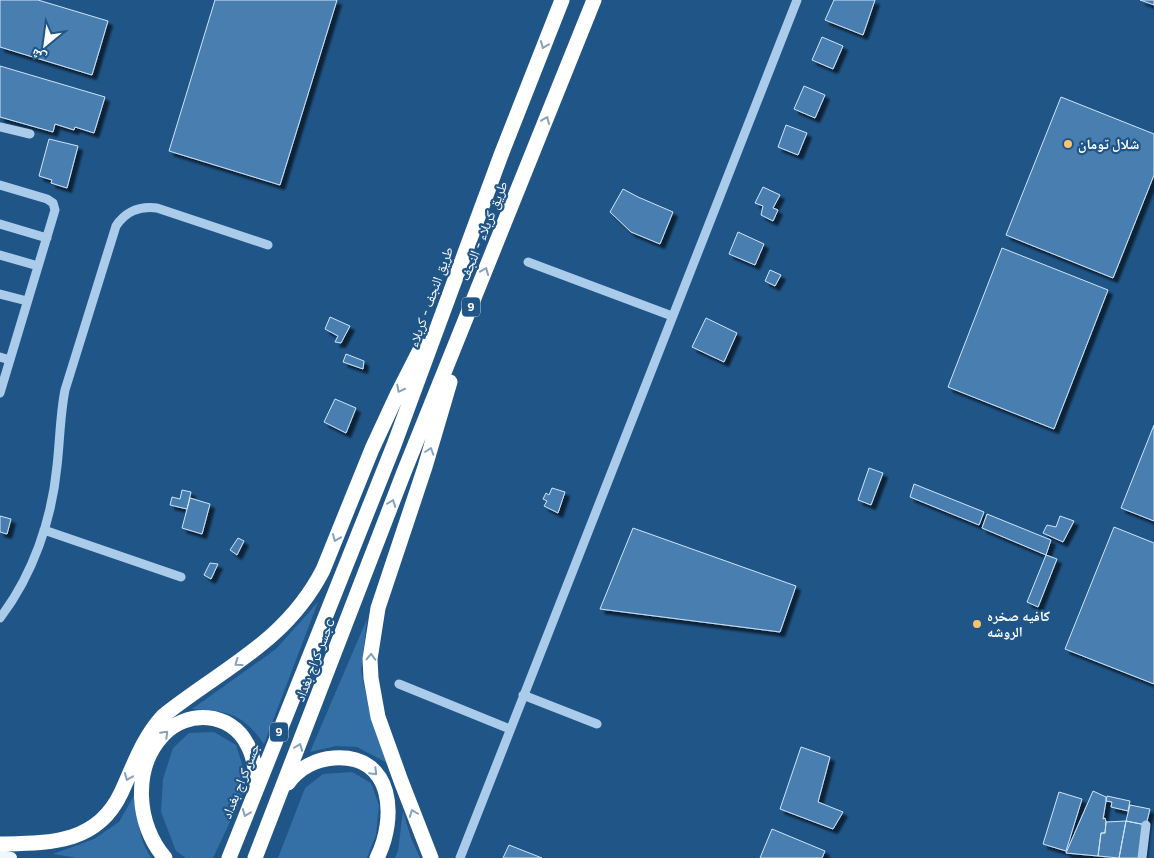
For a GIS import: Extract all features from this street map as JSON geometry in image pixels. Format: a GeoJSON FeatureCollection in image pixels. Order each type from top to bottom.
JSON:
{"type":"FeatureCollection","features":[{"type":"Feature","properties":{"kind":"highway","name":"طريق النجف - کربلاء"},"geometry":{"type":"LineString","coordinates":[[329,606],[394,445],[501,155],[562,0]]}},
{"type":"Feature","properties":{"kind":"highway","name":"طريق کربلاء - النجف"},"geometry":{"type":"LineString","coordinates":[[350,614],[404,472],[594,0]]}},
{"type":"Feature","properties":{"kind":"highway"},"geometry":{"type":"LineString","coordinates":[[0,844],[38,842],[73,837],[85,833],[98,825],[116,803],[138,752],[153,727],[175,706],[256,650],[304,602],[323,570],[372,449],[396,396],[454,283]]}},
{"type":"Feature","properties":{"kind":"highway"},"geometry":{"type":"LineString","coordinates":[[432,858],[378,717],[371,678],[370,659],[378,608],[435,436],[477,292]]}},
{"type":"Feature","properties":{"kind":"highway","name":"جسر كراج بغداد"},"geometry":{"type":"LineString","coordinates":[[229,858],[329,606]]}},
{"type":"Feature","properties":{"kind":"highway","name":"جسر كراج بغدادc"},"geometry":{"type":"LineString","coordinates":[[256,858],[350,614]]}},
{"type":"Feature","properties":{"kind":"highway"},"geometry":{"type":"LineString","coordinates":[[165,858],[152,840],[142,807],[141,796],[144,774],[155,745],[170,728],[198,717],[209,717],[229,724],[247,744],[256,771],[257,786]]}},
{"type":"Feature","properties":{"kind":"highway"},"geometry":{"type":"LineString","coordinates":[[280,795],[290,780],[315,762],[329,758],[353,759],[364,763],[374,771],[386,789],[388,800],[388,822],[381,849],[376,858]]}},
{"type":"Feature","properties":{"kind":"main road"},"geometry":{"type":"LineString","coordinates":[[0,856],[11,858]]}},
{"type":"Feature","properties":{"kind":"street"},"geometry":{"type":"LineString","coordinates":[[460,858],[796,0]]}},
{"type":"Feature","properties":{"kind":"street"},"geometry":{"type":"LineString","coordinates":[[0,127],[30,134]]}},
{"type":"Feature","properties":{"kind":"street"},"geometry":{"type":"LineString","coordinates":[[0,185],[47,199],[53,203],[55,210],[0,393]]}},
{"type":"Feature","properties":{"kind":"street"},"geometry":{"type":"LineString","coordinates":[[0,618],[24,581],[44,530],[54,488],[65,390],[112,233],[120,219],[133,210],[157,208],[268,245]]}},
{"type":"Feature","properties":{"kind":"street"},"geometry":{"type":"LineString","coordinates":[[0,224],[47,238]]}},
{"type":"Feature","properties":{"kind":"street"},"geometry":{"type":"LineString","coordinates":[[0,255],[38,266]]}},
{"type":"Feature","properties":{"kind":"street"},"geometry":{"type":"LineString","coordinates":[[528,262],[672,316]]}},
{"type":"Feature","properties":{"kind":"street"},"geometry":{"type":"LineString","coordinates":[[0,294],[28,301]]}},
{"type":"Feature","properties":{"kind":"street"},"geometry":{"type":"LineString","coordinates":[[0,357],[10,360]]}},
{"type":"Feature","properties":{"kind":"street"},"geometry":{"type":"LineString","coordinates":[[44,530],[181,577]]}},
{"type":"Feature","properties":{"kind":"street"},"geometry":{"type":"LineString","coordinates":[[399,684],[510,729]]}},
{"type":"Feature","properties":{"kind":"street"},"geometry":{"type":"LineString","coordinates":[[524,696],[598,724]]}},
{"type":"Feature","properties":{"kind":"street"},"geometry":{"type":"LineString","coordinates":[[1142,858],[1146,825]]}},
{"type":"Feature","properties":{"kind":"shaded area"},"geometry":{"type":"Polygon","coordinates":[[[318,602],[264,744],[249,726],[233,716],[215,711],[192,709],[276,649],[318,602]]]}},
{"type":"Feature","properties":{"kind":"shaded area"},"geometry":{"type":"Polygon","coordinates":[[[367,619],[361,671],[370,713],[391,765],[357,747],[336,746],[310,752],[367,619]]]}},
{"type":"Feature","properties":{"kind":"shaded area"},"geometry":{"type":"Polygon","coordinates":[[[214,732],[236,745],[242,764],[242,796],[213,858],[186,858],[176,851],[161,812],[163,779],[173,748],[189,733],[214,732]]]}},
{"type":"Feature","properties":{"kind":"shaded area"},"geometry":{"type":"Polygon","coordinates":[[[352,772],[371,783],[379,805],[376,835],[367,858],[278,858],[305,788],[323,774],[352,772]]]}},
{"type":"Feature","properties":{"kind":"shaded area"},"geometry":{"type":"Polygon","coordinates":[[[136,792],[141,835],[143,843],[152,858],[77,858],[53,854],[94,839],[119,822],[136,792]]]}},
{"type":"Feature","properties":{"kind":"shaded area"},"geometry":{"type":"Polygon","coordinates":[[[403,811],[411,838],[420,858],[395,858],[398,851],[403,811]]]}},
{"type":"Feature","properties":{"kind":"building"},"geometry":{"type":"Polygon","coordinates":[[[0,0],[38,0],[108,21],[92,75],[0,47],[0,0]]]}},
{"type":"Feature","properties":{"kind":"building"},"geometry":{"type":"Polygon","coordinates":[[[215,0],[337,0],[280,185],[169,151],[215,0]]]}},
{"type":"Feature","properties":{"kind":"building"},"geometry":{"type":"Polygon","coordinates":[[[834,0],[875,0],[863,35],[825,20],[834,0]]]}},
{"type":"Feature","properties":{"kind":"building"},"geometry":{"type":"Polygon","coordinates":[[[1140,0],[1154,0],[1154,5],[1140,0]]]}},
{"type":"Feature","properties":{"kind":"building"},"geometry":{"type":"Polygon","coordinates":[[[822,37],[843,46],[833,69],[812,60],[822,37]]]}},
{"type":"Feature","properties":{"kind":"building"},"geometry":{"type":"Polygon","coordinates":[[[0,66],[105,97],[94,133],[75,127],[74,130],[55,124],[53,132],[0,117],[0,66]]]}},
{"type":"Feature","properties":{"kind":"building"},"geometry":{"type":"Polygon","coordinates":[[[804,86],[825,95],[815,118],[794,109],[804,86]]]}},
{"type":"Feature","properties":{"kind":"building"},"geometry":{"type":"Polygon","coordinates":[[[1061,97],[1154,134],[1154,175],[1113,278],[1006,235],[1061,97]]]}},
{"type":"Feature","properties":{"kind":"building"},"geometry":{"type":"Polygon","coordinates":[[[786,125],[807,133],[798,155],[778,147],[786,125]]]}},
{"type":"Feature","properties":{"kind":"building"},"geometry":{"type":"Polygon","coordinates":[[[49,139],[78,146],[67,188],[51,183],[52,180],[39,176],[49,139]]]}},
{"type":"Feature","properties":{"kind":"building"},"geometry":{"type":"Polygon","coordinates":[[[763,187],[780,195],[773,208],[778,210],[773,221],[761,215],[763,206],[755,203],[763,187]]]}},
{"type":"Feature","properties":{"kind":"building"},"geometry":{"type":"Polygon","coordinates":[[[623,189],[673,212],[660,244],[631,232],[610,212],[623,189]]]}},
{"type":"Feature","properties":{"kind":"building"},"geometry":{"type":"Polygon","coordinates":[[[738,232],[764,244],[755,265],[729,254],[738,232]]]}},
{"type":"Feature","properties":{"kind":"building"},"geometry":{"type":"Polygon","coordinates":[[[1002,248],[1108,290],[1054,429],[948,387],[1002,248]]]}},
{"type":"Feature","properties":{"kind":"building"},"geometry":{"type":"Polygon","coordinates":[[[770,270],[781,275],[775,286],[765,281],[770,270]]]}},
{"type":"Feature","properties":{"kind":"building"},"geometry":{"type":"Polygon","coordinates":[[[330,317],[350,326],[341,343],[335,342],[338,336],[325,329],[330,317]]]}},
{"type":"Feature","properties":{"kind":"building"},"geometry":{"type":"Polygon","coordinates":[[[706,318],[737,333],[724,362],[692,347],[706,318]]]}},
{"type":"Feature","properties":{"kind":"building"},"geometry":{"type":"Polygon","coordinates":[[[346,354],[364,361],[363,369],[343,362],[346,354]]]}},
{"type":"Feature","properties":{"kind":"building"},"geometry":{"type":"Polygon","coordinates":[[[335,399],[356,408],[346,433],[324,422],[335,399]]]}},
{"type":"Feature","properties":{"kind":"building"},"geometry":{"type":"Polygon","coordinates":[[[1154,425],[1154,521],[1121,508],[1154,425]]]}},
{"type":"Feature","properties":{"kind":"building"},"geometry":{"type":"Polygon","coordinates":[[[869,468],[883,473],[871,505],[858,500],[869,468]]]}},
{"type":"Feature","properties":{"kind":"building"},"geometry":{"type":"Polygon","coordinates":[[[914,484],[984,512],[979,525],[910,497],[914,484]]]}},
{"type":"Feature","properties":{"kind":"building"},"geometry":{"type":"Polygon","coordinates":[[[552,488],[565,492],[558,513],[544,506],[547,501],[543,499],[546,493],[549,495],[552,488]]]}},
{"type":"Feature","properties":{"kind":"building"},"geometry":{"type":"Polygon","coordinates":[[[182,490],[191,492],[187,509],[170,505],[172,497],[180,499],[182,490]]]}},
{"type":"Feature","properties":{"kind":"building"},"geometry":{"type":"Polygon","coordinates":[[[190,498],[210,504],[202,534],[182,528],[190,498]]]}},
{"type":"Feature","properties":{"kind":"building"},"geometry":{"type":"Polygon","coordinates":[[[987,514],[1051,540],[1046,555],[982,528],[987,514]]]}},
{"type":"Feature","properties":{"kind":"building"},"geometry":{"type":"Polygon","coordinates":[[[0,516],[11,519],[7,534],[0,532],[0,516]]]}},
{"type":"Feature","properties":{"kind":"building"},"geometry":{"type":"Polygon","coordinates":[[[1060,516],[1074,521],[1063,542],[1043,533],[1047,525],[1056,527],[1060,516]]]}},
{"type":"Feature","properties":{"kind":"building"},"geometry":{"type":"Polygon","coordinates":[[[1114,527],[1154,543],[1154,684],[1065,649],[1114,527]]]}},
{"type":"Feature","properties":{"kind":"building"},"geometry":{"type":"Polygon","coordinates":[[[633,528],[796,586],[780,632],[600,609],[633,528]]]}},
{"type":"Feature","properties":{"kind":"building"},"geometry":{"type":"Polygon","coordinates":[[[238,538],[244,541],[237,555],[230,550],[238,538]]]}},
{"type":"Feature","properties":{"kind":"building"},"geometry":{"type":"Polygon","coordinates":[[[1046,555],[1057,559],[1038,607],[1027,602],[1046,555]]]}},
{"type":"Feature","properties":{"kind":"building"},"geometry":{"type":"Polygon","coordinates":[[[210,563],[218,564],[211,579],[204,575],[210,563]]]}},
{"type":"Feature","properties":{"kind":"building"},"geometry":{"type":"Polygon","coordinates":[[[801,747],[830,757],[818,802],[843,812],[833,829],[780,809],[801,747]]]}},
{"type":"Feature","properties":{"kind":"building"},"geometry":{"type":"Polygon","coordinates":[[[1093,791],[1106,797],[1103,819],[1105,818],[1106,822],[1105,833],[1101,833],[1098,856],[1066,853],[1093,791]]]}},
{"type":"Feature","properties":{"kind":"building"},"geometry":{"type":"Polygon","coordinates":[[[1059,792],[1082,799],[1066,851],[1043,844],[1059,792]]]}},
{"type":"Feature","properties":{"kind":"building"},"geometry":{"type":"Polygon","coordinates":[[[1107,796],[1130,801],[1128,811],[1111,807],[1112,802],[1106,801],[1107,796]]]}},
{"type":"Feature","properties":{"kind":"building"},"geometry":{"type":"Polygon","coordinates":[[[1130,805],[1150,809],[1146,825],[1126,821],[1130,805]]]}},
{"type":"Feature","properties":{"kind":"building"},"geometry":{"type":"Polygon","coordinates":[[[1126,821],[1146,825],[1142,858],[1119,858],[1126,821]]]}},
{"type":"Feature","properties":{"kind":"building"},"geometry":{"type":"Polygon","coordinates":[[[1126,821],[1119,858],[1098,856],[1101,833],[1105,833],[1106,822],[1126,821]]]}},
{"type":"Feature","properties":{"kind":"building"},"geometry":{"type":"Polygon","coordinates":[[[772,829],[825,851],[822,858],[760,858],[772,829]]]}},
{"type":"Feature","properties":{"kind":"building"},"geometry":{"type":"Polygon","coordinates":[[[509,845],[542,858],[503,858],[509,845]]]}},
{"type":"Feature","properties":{"kind":"place","name":"شلال تومان"},"geometry":{"type":"Point","coordinates":[1068,144]}},
{"type":"Feature","properties":{"kind":"place","name":"كافيه صخره الروشه"},"geometry":{"type":"Point","coordinates":[977,624]}}]}
